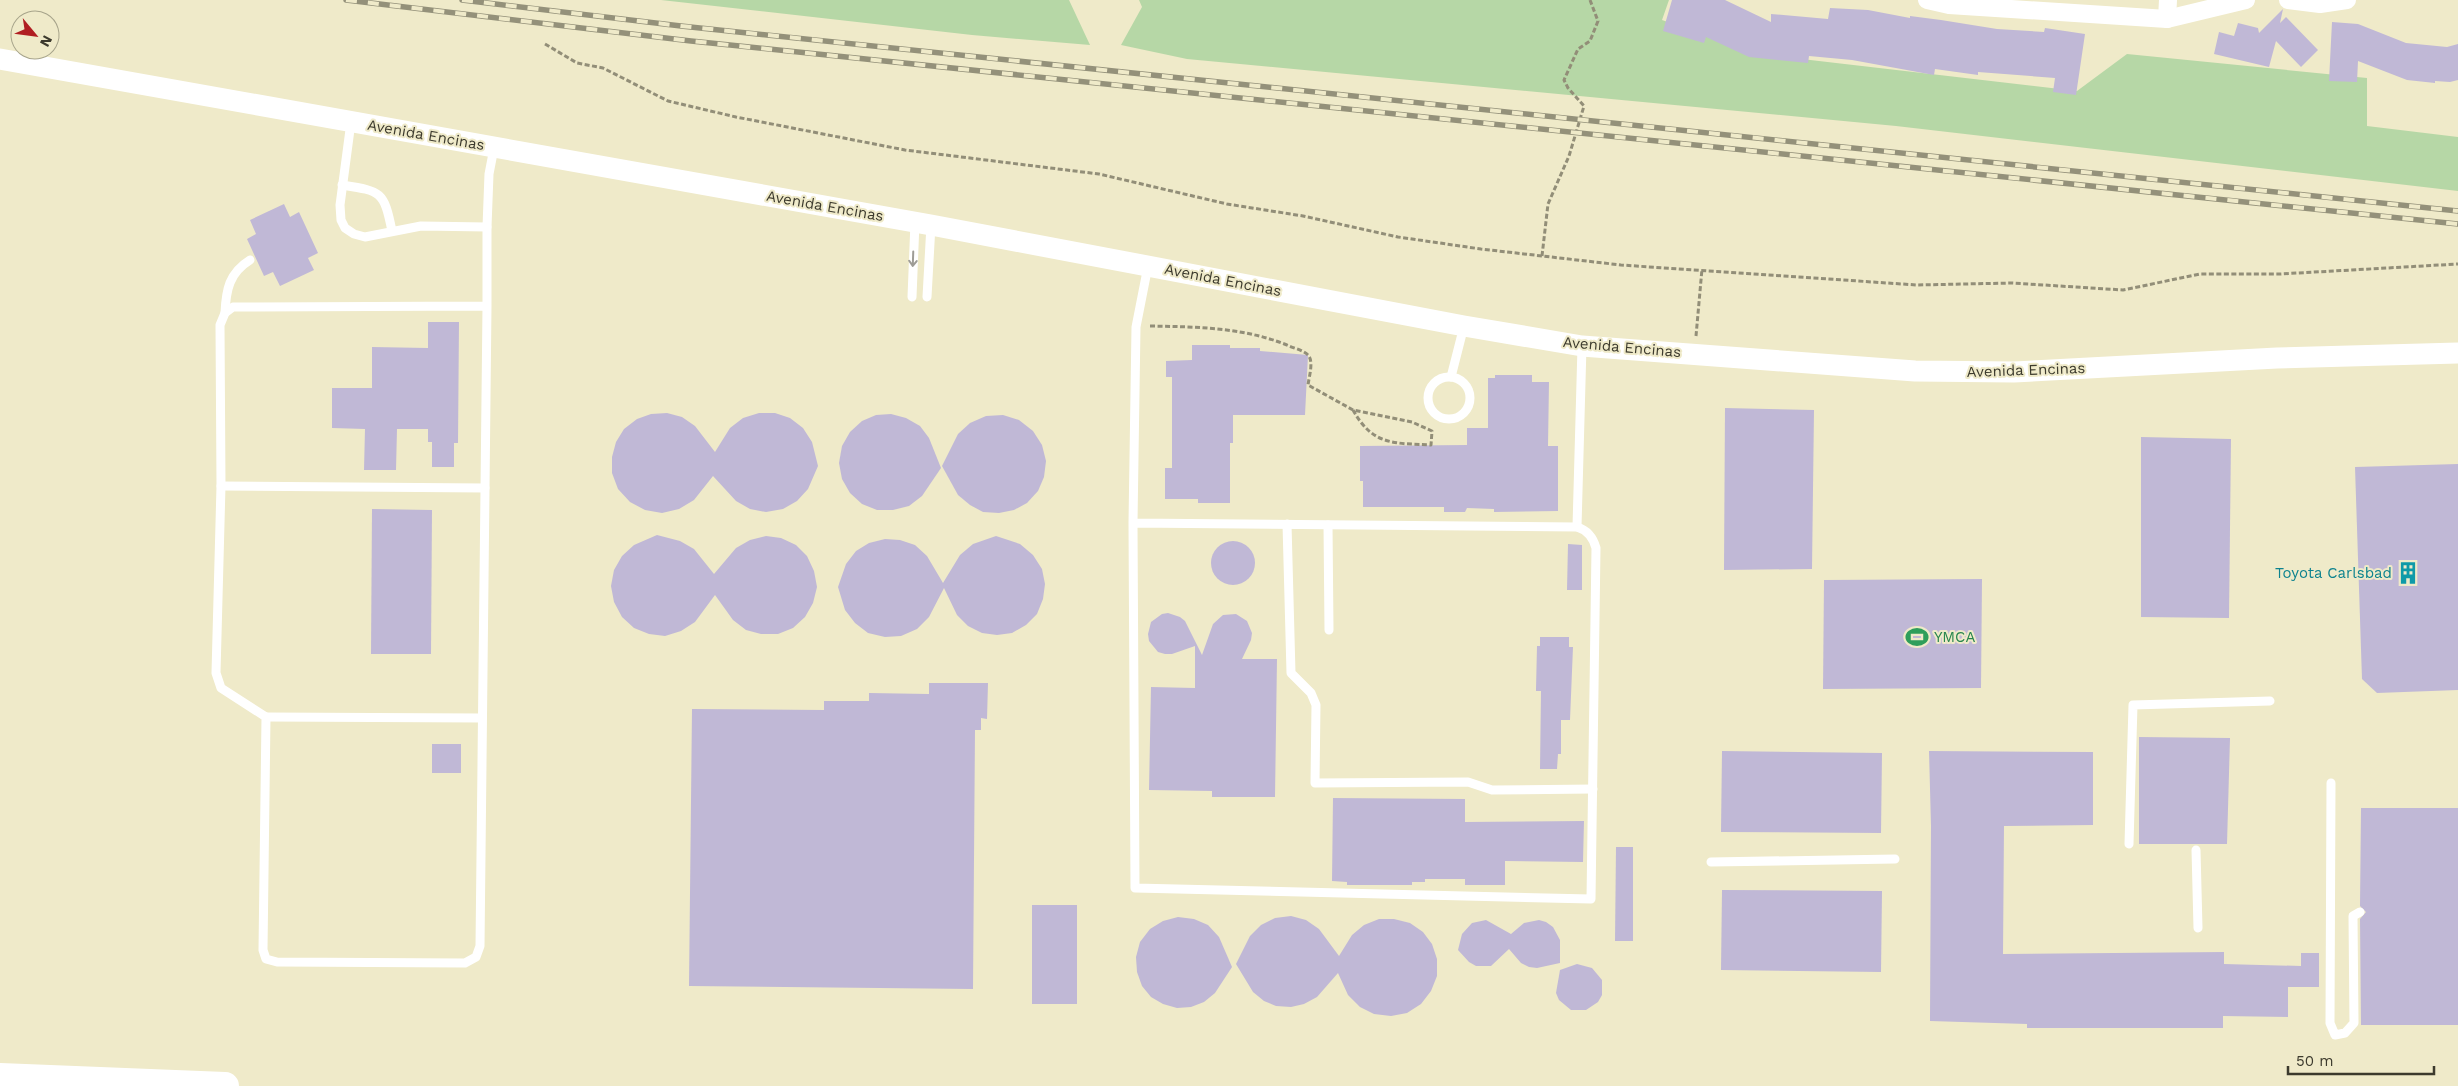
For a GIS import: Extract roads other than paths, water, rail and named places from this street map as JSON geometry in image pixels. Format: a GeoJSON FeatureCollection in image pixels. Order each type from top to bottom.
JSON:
{"type":"FeatureCollection","features":[{"type":"Feature","properties":{"kind":"highway"},"geometry":{"type":"LineString","coordinates":[[0,1077],[225,1086]]}},
{"type":"Feature","properties":{"kind":"street"},"geometry":{"type":"LineString","coordinates":[[1927,0],[1949,5],[2022,5],[2167,19],[2246,0]]}},
{"type":"Feature","properties":{"kind":"street"},"geometry":{"type":"LineString","coordinates":[[2167,19],[2168,0]]}},
{"type":"Feature","properties":{"kind":"street"},"geometry":{"type":"LineString","coordinates":[[2288,0],[2320,4],[2347,0]]}},
{"type":"Feature","properties":{"kind":"street","name":"Avenida Encinas"},"geometry":{"type":"LineString","coordinates":[[0,59],[923,223],[1464,326],[1582,346],[1915,371],[2014,372],[2277,358],[2458,353]]}},
{"type":"Feature","properties":{"kind":"lane"},"geometry":{"type":"LineString","coordinates":[[351,121],[340,206],[341,220],[345,228],[354,234],[365,236],[422,226],[487,227]]}},
{"type":"Feature","properties":{"kind":"lane"},"geometry":{"type":"LineString","coordinates":[[266,717],[263,950],[266,958],[277,962],[465,964],[476,957],[480,946],[487,227],[489,174],[494,148]]}},
{"type":"Feature","properties":{"kind":"lane"},"geometry":{"type":"LineString","coordinates":[[342,185],[374,191],[382,198],[387,208],[392,231]]}},
{"type":"Feature","properties":{"kind":"lane"},"geometry":{"type":"LineString","coordinates":[[923,223],[927,296]]}},
{"type":"Feature","properties":{"kind":"lane"},"geometry":{"type":"LineString","coordinates":[[912,297],[923,223]]}},
{"type":"Feature","properties":{"kind":"lane"},"geometry":{"type":"LineString","coordinates":[[250,260],[240,266],[232,276],[226,290],[225,313],[220,324],[220,486],[216,673],[221,688],[266,717],[482,718]]}},
{"type":"Feature","properties":{"kind":"lane"},"geometry":{"type":"LineString","coordinates":[[1132,523],[1577,527],[1589,534],[1596,548],[1592,899],[1135,888],[1132,523],[1136,327],[1148,265]]}},
{"type":"Feature","properties":{"kind":"lane"},"geometry":{"type":"LineString","coordinates":[[225,313],[233,307],[486,306]]}},
{"type":"Feature","properties":{"kind":"lane"},"geometry":{"type":"LineString","coordinates":[[1452,377],[1464,326]]}},
{"type":"Feature","properties":{"kind":"lane"},"geometry":{"type":"LineString","coordinates":[[1577,527],[1582,346]]}},
{"type":"Feature","properties":{"kind":"lane"},"geometry":{"type":"LineString","coordinates":[[1444,377],[1452,377],[1464,383],[1470,396],[1467,410],[1462,415],[1449,420],[1442,419],[1431,410],[1427,397],[1432,384],[1444,377]]}},
{"type":"Feature","properties":{"kind":"lane"},"geometry":{"type":"LineString","coordinates":[[220,486],[485,488]]}},
{"type":"Feature","properties":{"kind":"lane"},"geometry":{"type":"LineString","coordinates":[[1287,524],[1291,673],[1310,693],[1316,705],[1315,783],[1468,782],[1492,790],[1593,788]]}},
{"type":"Feature","properties":{"kind":"lane"},"geometry":{"type":"LineString","coordinates":[[1328,525],[1329,630]]}},
{"type":"Feature","properties":{"kind":"lane"},"geometry":{"type":"LineString","coordinates":[[2129,844],[2133,705],[2270,701]]}},
{"type":"Feature","properties":{"kind":"lane"},"geometry":{"type":"LineString","coordinates":[[2331,782],[2330,1023],[2335,1035],[2346,1033],[2354,1023],[2353,916],[2360,912]]}},
{"type":"Feature","properties":{"kind":"lane"},"geometry":{"type":"LineString","coordinates":[[2196,850],[2198,928]]}},
{"type":"Feature","properties":{"kind":"lane"},"geometry":{"type":"LineString","coordinates":[[1712,862],[1895,859]]}},
{"type":"Feature","properties":{"kind":"railway"},"geometry":{"type":"LineString","coordinates":[[346,0],[691,41],[2458,224]]}},
{"type":"Feature","properties":{"kind":"railway"},"geometry":{"type":"LineString","coordinates":[[462,0],[681,26],[2458,211]]}},
{"type":"Feature","properties":{"kind":"place","name":"Toyota Carlsbad"},"geometry":{"type":"Point","coordinates":[2408,573]}},
{"type":"Feature","properties":{"kind":"place","name":"YMCA"},"geometry":{"type":"Point","coordinates":[1917,637]}}]}
